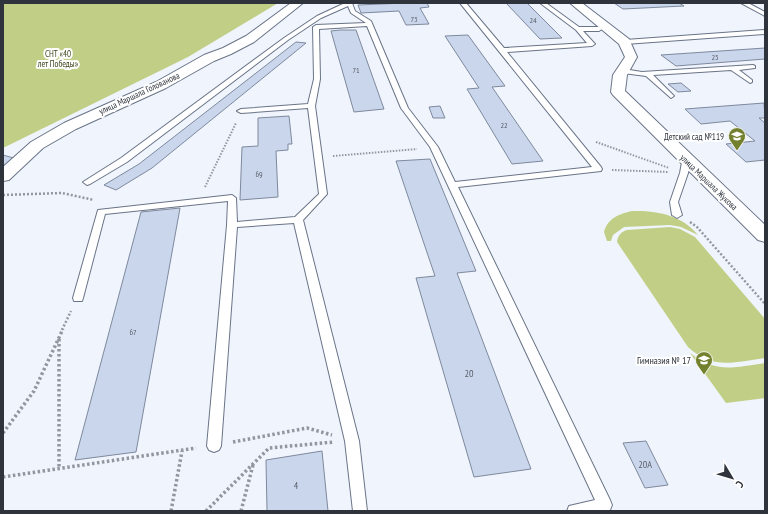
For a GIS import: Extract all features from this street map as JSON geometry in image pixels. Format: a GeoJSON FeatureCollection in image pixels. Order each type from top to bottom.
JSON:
{"type":"FeatureCollection","features":[{"type":"Feature","properties":{"kind":"street","name":"улица Маршала Голованова"},"geometry":{"type":"LineString","coordinates":[[3,176],[37,145],[70,126],[161,85],[209,58],[227,52],[250,39],[298,3]]}},
{"type":"Feature","properties":{"kind":"street"},"geometry":{"type":"LineString","coordinates":[[575,3],[625,42]]}},
{"type":"Feature","properties":{"kind":"street","name":"улица Маршала Жукова"},"geometry":{"type":"LineString","coordinates":[[625,42],[631,57],[620,75],[618,92],[685,166],[765,236]]}},
{"type":"Feature","properties":{"kind":"lane"},"geometry":{"type":"LineString","coordinates":[[87,182],[124,160],[286,39],[319,17],[349,3],[353,12],[365,19],[369,24],[405,108],[434,147],[609,508],[574,511]]}},
{"type":"Feature","properties":{"kind":"lane"},"geometry":{"type":"LineString","coordinates":[[463,3],[503,50],[560,125],[598,169]]}},
{"type":"Feature","properties":{"kind":"lane"},"geometry":{"type":"LineString","coordinates":[[503,50],[592,44],[578,29],[543,3]]}},
{"type":"Feature","properties":{"kind":"lane"},"geometry":{"type":"LineString","coordinates":[[744,3],[765,14]]}},
{"type":"Feature","properties":{"kind":"lane"},"geometry":{"type":"LineString","coordinates":[[232,224],[298,220],[323,194],[311,106],[317,79],[316,27],[369,24]]}},
{"type":"Feature","properties":{"kind":"lane"},"geometry":{"type":"LineString","coordinates":[[578,29],[599,28]]}},
{"type":"Feature","properties":{"kind":"lane"},"geometry":{"type":"LineString","coordinates":[[625,42],[765,32]]}},
{"type":"Feature","properties":{"kind":"lane"},"geometry":{"type":"LineString","coordinates":[[623,70],[647,73],[753,67]]}},
{"type":"Feature","properties":{"kind":"lane"},"geometry":{"type":"LineString","coordinates":[[732,68],[750,81]]}},
{"type":"Feature","properties":{"kind":"lane"},"geometry":{"type":"LineString","coordinates":[[647,73],[671,96]]}},
{"type":"Feature","properties":{"kind":"lane"},"geometry":{"type":"LineString","coordinates":[[241,111],[311,106]]}},
{"type":"Feature","properties":{"kind":"lane"},"geometry":{"type":"LineString","coordinates":[[677,215],[674,202],[685,166]]}},
{"type":"Feature","properties":{"kind":"lane"},"geometry":{"type":"LineString","coordinates":[[453,185],[598,169]]}},
{"type":"Feature","properties":{"kind":"lane"},"geometry":{"type":"LineString","coordinates":[[78,298],[101,212],[232,198],[232,224],[214,446]]}},
{"type":"Feature","properties":{"kind":"lane"},"geometry":{"type":"LineString","coordinates":[[298,220],[352,441],[360,511]]}},
{"type":"Feature","properties":{"kind":"path"},"geometry":{"type":"LineString","coordinates":[[198,202],[241,111]]}},
{"type":"Feature","properties":{"kind":"path"},"geometry":{"type":"LineString","coordinates":[[602,144],[685,166]]}},
{"type":"Feature","properties":{"kind":"path"},"geometry":{"type":"LineString","coordinates":[[317,158],[402,150]]}},
{"type":"Feature","properties":{"kind":"path"},"geometry":{"type":"LineString","coordinates":[[598,169],[633,172],[685,166]]}},
{"type":"Feature","properties":{"kind":"path"},"geometry":{"type":"LineString","coordinates":[[3,194],[62,193],[100,201],[101,212]]}},
{"type":"Feature","properties":{"kind":"path"},"geometry":{"type":"LineString","coordinates":[[677,215],[697,227],[765,304]]}},
{"type":"Feature","properties":{"kind":"path"},"geometry":{"type":"LineString","coordinates":[[3,433],[34,391],[78,298]]}},
{"type":"Feature","properties":{"kind":"path"},"geometry":{"type":"LineString","coordinates":[[59,338],[59,469]]}},
{"type":"Feature","properties":{"kind":"path"},"geometry":{"type":"LineString","coordinates":[[3,477],[214,446],[307,428],[352,441]]}},
{"type":"Feature","properties":{"kind":"path"},"geometry":{"type":"LineString","coordinates":[[206,511],[269,448],[352,441]]}},
{"type":"Feature","properties":{"kind":"path"},"geometry":{"type":"LineString","coordinates":[[171,511],[182,450]]}},
{"type":"Feature","properties":{"kind":"path"},"geometry":{"type":"LineString","coordinates":[[241,511],[254,463]]}},
{"type":"Feature","properties":{"kind":"green space","name":"СНТ «40 лет Победы»"},"geometry":{"type":"Polygon","coordinates":[[[3,3],[278,3],[188,57],[3,148],[3,3]]]}},
{"type":"Feature","properties":{"kind":"green space"},"geometry":{"type":"Polygon","coordinates":[[[632,211],[668,215],[692,228],[698,235],[681,227],[670,225],[624,227],[613,235],[611,241],[607,241],[604,232],[608,223],[618,215],[632,211]]]}},
{"type":"Feature","properties":{"kind":"green space"},"geometry":{"type":"Polygon","coordinates":[[[670,227],[680,229],[695,237],[765,319],[765,358],[724,363],[715,362],[697,354],[688,347],[617,242],[620,234],[627,230],[670,227]]]}},
{"type":"Feature","properties":{"kind":"green space"},"geometry":{"type":"Polygon","coordinates":[[[690,353],[700,360],[717,366],[735,367],[765,363],[765,398],[726,403],[690,353]]]}},
{"type":"Feature","properties":{"kind":"building"},"geometry":{"type":"Polygon","coordinates":[[[427,3],[429,7],[420,8],[429,24],[406,25],[399,11],[361,13],[358,5],[427,3]]]}},
{"type":"Feature","properties":{"kind":"building"},"geometry":{"type":"Polygon","coordinates":[[[506,3],[527,3],[562,38],[540,39],[506,3]]]}},
{"type":"Feature","properties":{"kind":"building"},"geometry":{"type":"Polygon","coordinates":[[[614,3],[679,3],[684,6],[623,9],[614,3]]]}},
{"type":"Feature","properties":{"kind":"building"},"geometry":{"type":"Polygon","coordinates":[[[356,30],[384,109],[354,112],[331,31],[356,30]]]}},
{"type":"Feature","properties":{"kind":"building"},"geometry":{"type":"Polygon","coordinates":[[[468,35],[505,86],[492,87],[543,161],[512,164],[467,89],[479,88],[445,36],[468,35]]]}},
{"type":"Feature","properties":{"kind":"building"},"geometry":{"type":"Polygon","coordinates":[[[296,42],[306,43],[152,168],[116,190],[104,185],[139,164],[296,42]]]}},
{"type":"Feature","properties":{"kind":"building"},"geometry":{"type":"Polygon","coordinates":[[[765,48],[765,59],[676,66],[661,55],[765,48]]]}},
{"type":"Feature","properties":{"kind":"building"},"geometry":{"type":"Polygon","coordinates":[[[681,83],[691,91],[678,92],[668,84],[681,83]]]}},
{"type":"Feature","properties":{"kind":"building"},"geometry":{"type":"Polygon","coordinates":[[[764,103],[765,118],[759,118],[765,123],[765,160],[746,162],[726,144],[755,141],[730,121],[701,124],[685,109],[764,103]]]}},
{"type":"Feature","properties":{"kind":"building"},"geometry":{"type":"Polygon","coordinates":[[[440,106],[445,118],[433,118],[429,107],[440,106]]]}},
{"type":"Feature","properties":{"kind":"building"},"geometry":{"type":"Polygon","coordinates":[[[289,116],[292,144],[288,144],[288,150],[276,151],[278,197],[240,200],[242,147],[258,146],[258,118],[289,116]]]}},
{"type":"Feature","properties":{"kind":"building"},"geometry":{"type":"Polygon","coordinates":[[[3,155],[17,159],[3,167],[3,155]]]}},
{"type":"Feature","properties":{"kind":"building"},"geometry":{"type":"Polygon","coordinates":[[[430,159],[476,271],[457,273],[531,469],[474,477],[416,278],[435,276],[396,161],[430,159]]]}},
{"type":"Feature","properties":{"kind":"building"},"geometry":{"type":"Polygon","coordinates":[[[180,208],[136,452],[75,460],[141,212],[180,208]]]}},
{"type":"Feature","properties":{"kind":"building"},"geometry":{"type":"Polygon","coordinates":[[[646,441],[668,485],[645,488],[623,443],[646,441]]]}},
{"type":"Feature","properties":{"kind":"building"},"geometry":{"type":"Polygon","coordinates":[[[322,451],[328,511],[267,511],[266,460],[322,451]]]}},
{"type":"Feature","properties":{"kind":"place","name":"Детский сад №119"},"geometry":{"type":"Point","coordinates":[737,151]}},
{"type":"Feature","properties":{"kind":"place","name":"Гимназия № 17"},"geometry":{"type":"Point","coordinates":[704,375]}}]}
